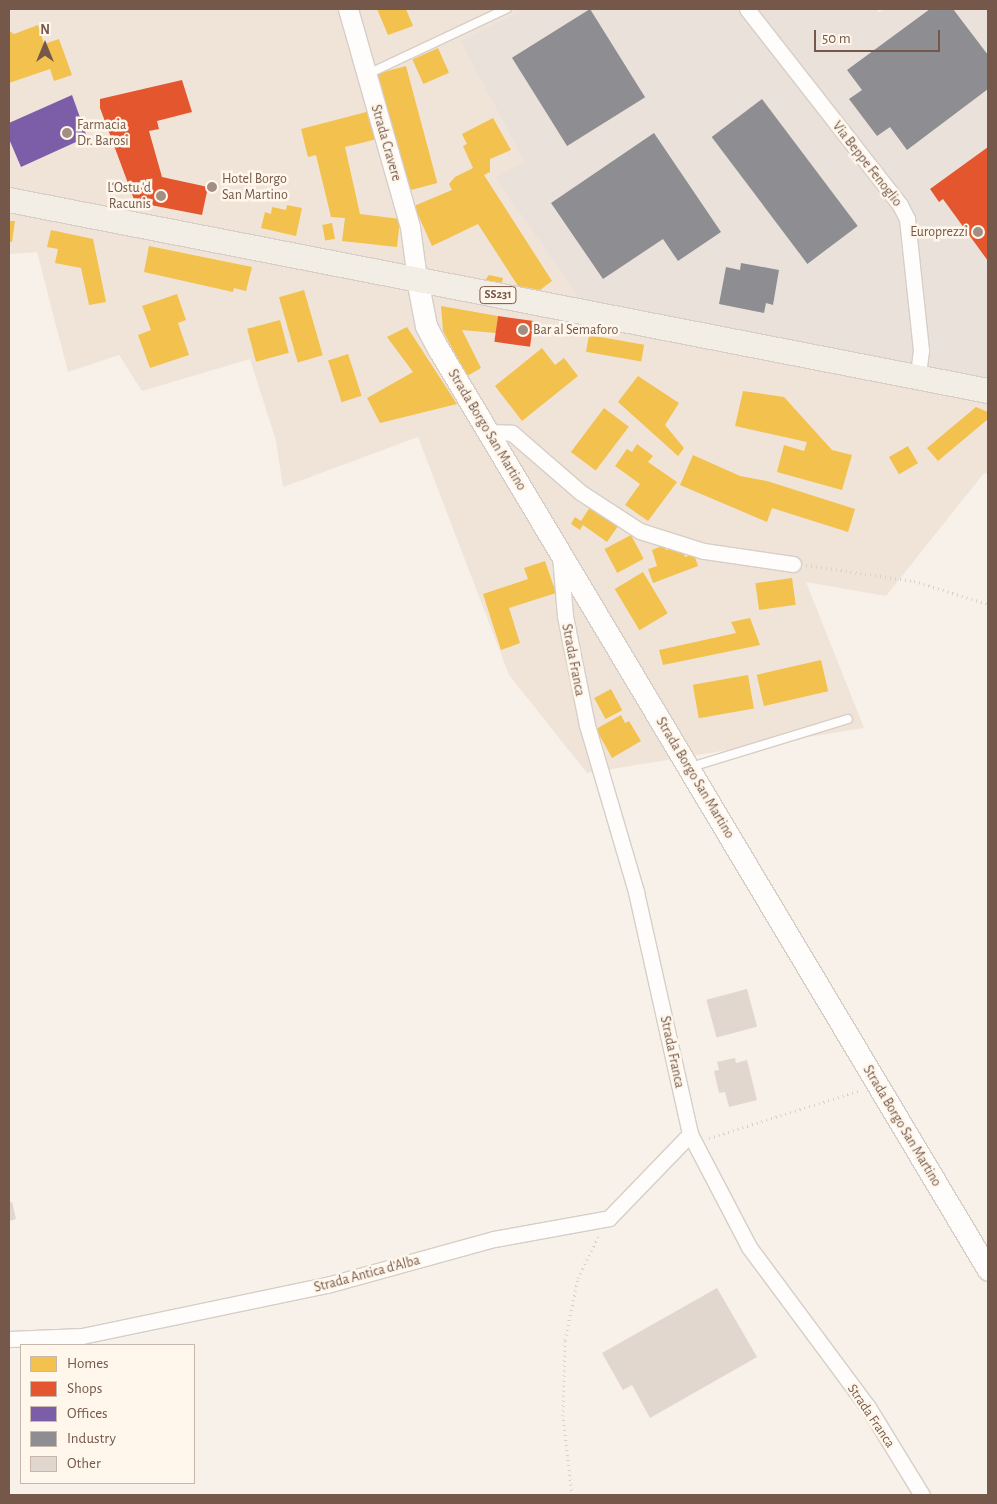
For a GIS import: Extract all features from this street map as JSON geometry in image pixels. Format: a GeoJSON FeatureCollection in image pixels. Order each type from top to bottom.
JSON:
{"type":"FeatureCollection","features":[{"type":"Feature","properties":{"kind":"main road","name":"SS231"},"geometry":{"type":"LineString","coordinates":[[9,200],[988,391]]}},
{"type":"Feature","properties":{"kind":"main road","name":"Strada Borgo San Martino"},"geometry":{"type":"LineString","coordinates":[[417,279],[426,326],[988,1270]]}},
{"type":"Feature","properties":{"kind":"street","name":"Strada Cravere"},"geometry":{"type":"LineString","coordinates":[[348,9],[410,227],[417,279]]}},
{"type":"Feature","properties":{"kind":"street","name":"Via Beppe Fenoglio"},"geometry":{"type":"LineString","coordinates":[[747,9],[900,205],[908,219],[921,350],[918,376]]}},
{"type":"Feature","properties":{"kind":"street"},"geometry":{"type":"LineString","coordinates":[[488,432],[512,433],[580,492],[640,531],[704,551],[793,564]]}},
{"type":"Feature","properties":{"kind":"street","name":"Strada Franca"},"geometry":{"type":"LineString","coordinates":[[559,551],[565,616],[587,725],[636,892],[692,1138],[749,1246],[868,1407],[922,1495]]}},
{"type":"Feature","properties":{"kind":"street"},"geometry":{"type":"LineString","coordinates":[[609,1218],[692,1138]]}},
{"type":"Feature","properties":{"kind":"street","name":"Strada Antica d'Alba"},"geometry":{"type":"LineString","coordinates":[[9,1339],[100,1332],[327,1285],[494,1240],[609,1218]]}},
{"type":"Feature","properties":{"kind":"lane"},"geometry":{"type":"LineString","coordinates":[[368,74],[506,9]]}},
{"type":"Feature","properties":{"kind":"lane"},"geometry":{"type":"LineString","coordinates":[[689,768],[848,719]]}},
{"type":"Feature","properties":{"kind":"path"},"geometry":{"type":"LineString","coordinates":[[793,564],[914,581],[988,604]]}},
{"type":"Feature","properties":{"kind":"path"},"geometry":{"type":"LineString","coordinates":[[692,1138],[878,1085]]}},
{"type":"Feature","properties":{"kind":"path"},"geometry":{"type":"LineString","coordinates":[[572,1495],[563,1416],[565,1340],[578,1278],[609,1218]]}},
{"type":"Feature","properties":{"kind":"shaded area"},"geometry":{"type":"Polygon","coordinates":[[[9,9],[525,9],[460,41],[524,162],[497,177],[580,301],[988,378],[988,474],[984,473],[886,596],[806,582],[864,728],[587,773],[509,675],[418,437],[283,487],[276,441],[250,359],[142,391],[119,355],[68,372],[37,252],[9,254],[9,9]]]}},
{"type":"Feature","properties":{"kind":"shaded area"},"geometry":{"type":"Polygon","coordinates":[[[524,9],[876,9],[879,12],[885,9],[988,9],[988,378],[580,301],[496,177],[524,162],[460,41],[524,9]]]}},
{"type":"Feature","properties":{"kind":"building: Homes"},"geometry":{"type":"Polygon","coordinates":[[[377,9],[406,9],[413,26],[388,35],[377,9]]]}},
{"type":"Feature","properties":{"kind":"building: Homes"},"geometry":{"type":"Polygon","coordinates":[[[38,25],[44,44],[59,39],[72,75],[54,81],[50,69],[9,83],[9,31],[14,34],[38,25]]]}},
{"type":"Feature","properties":{"kind":"building: Homes"},"geometry":{"type":"Polygon","coordinates":[[[438,48],[449,73],[423,84],[412,59],[438,48]]]}},
{"type":"Feature","properties":{"kind":"building: Homes"},"geometry":{"type":"Polygon","coordinates":[[[406,66],[437,183],[404,192],[373,75],[406,66]]]}},
{"type":"Feature","properties":{"kind":"building: Homes"},"geometry":{"type":"Polygon","coordinates":[[[370,111],[377,139],[345,147],[360,214],[400,219],[397,247],[342,241],[345,218],[331,217],[316,155],[308,157],[301,129],[370,111]]]}},
{"type":"Feature","properties":{"kind":"building: Homes"},"geometry":{"type":"Polygon","coordinates":[[[493,118],[511,150],[490,159],[490,172],[484,175],[552,281],[540,290],[518,286],[478,224],[432,246],[414,206],[452,190],[449,184],[455,177],[473,168],[463,146],[467,144],[462,134],[493,118]]]}},
{"type":"Feature","properties":{"kind":"building: Homes"},"geometry":{"type":"Polygon","coordinates":[[[287,205],[302,208],[296,236],[261,228],[265,212],[271,214],[272,207],[286,210],[287,205]]]}},
{"type":"Feature","properties":{"kind":"building: Homes"},"geometry":{"type":"Polygon","coordinates":[[[9,221],[15,221],[12,242],[9,242],[9,221]]]}},
{"type":"Feature","properties":{"kind":"building: Homes"},"geometry":{"type":"Polygon","coordinates":[[[332,223],[335,239],[325,241],[322,225],[332,223]]]}},
{"type":"Feature","properties":{"kind":"building: Homes"},"geometry":{"type":"Polygon","coordinates":[[[51,230],[93,239],[106,302],[89,305],[81,268],[55,263],[58,249],[47,247],[51,230]]]}},
{"type":"Feature","properties":{"kind":"building: Homes"},"geometry":{"type":"Polygon","coordinates":[[[149,246],[252,267],[246,291],[234,288],[233,292],[144,272],[149,246]]]}},
{"type":"Feature","properties":{"kind":"building: Homes"},"geometry":{"type":"Polygon","coordinates":[[[489,275],[503,278],[501,286],[483,283],[489,275]]]}},
{"type":"Feature","properties":{"kind":"building: Homes"},"geometry":{"type":"Polygon","coordinates":[[[304,290],[323,355],[298,363],[279,297],[304,290]]]}},
{"type":"Feature","properties":{"kind":"building: Homes"},"geometry":{"type":"Polygon","coordinates":[[[177,294],[186,320],[178,323],[189,355],[150,368],[138,335],[151,330],[142,306],[177,294]]]}},
{"type":"Feature","properties":{"kind":"building: Homes"},"geometry":{"type":"Polygon","coordinates":[[[441,306],[498,316],[496,333],[462,330],[481,368],[467,376],[443,331],[441,306]]]}},
{"type":"Feature","properties":{"kind":"building: Homes"},"geometry":{"type":"Polygon","coordinates":[[[280,320],[289,353],[256,362],[247,329],[280,320]]]}},
{"type":"Feature","properties":{"kind":"building: Homes"},"geometry":{"type":"Polygon","coordinates":[[[407,327],[457,404],[380,423],[367,398],[413,372],[387,337],[407,327]]]}},
{"type":"Feature","properties":{"kind":"building: Homes"},"geometry":{"type":"Polygon","coordinates":[[[589,335],[644,345],[641,361],[586,352],[589,335]]]}},
{"type":"Feature","properties":{"kind":"building: Homes"},"geometry":{"type":"Polygon","coordinates":[[[542,348],[555,365],[564,358],[578,376],[522,421],[495,386],[542,348]]]}},
{"type":"Feature","properties":{"kind":"building: Homes"},"geometry":{"type":"Polygon","coordinates":[[[348,354],[362,396],[342,402],[328,360],[348,354]]]}},
{"type":"Feature","properties":{"kind":"building: Homes"},"geometry":{"type":"Polygon","coordinates":[[[638,376],[679,403],[665,425],[684,448],[678,456],[618,402],[638,376]]]}},
{"type":"Feature","properties":{"kind":"building: Homes"},"geometry":{"type":"Polygon","coordinates":[[[743,391],[784,397],[832,450],[852,455],[842,490],[777,472],[784,445],[804,451],[807,442],[735,426],[743,391]]]}},
{"type":"Feature","properties":{"kind":"building: Homes"},"geometry":{"type":"Polygon","coordinates":[[[976,407],[988,412],[988,419],[938,461],[927,448],[976,407]]]}},
{"type":"Feature","properties":{"kind":"building: Homes"},"geometry":{"type":"Polygon","coordinates":[[[604,408],[629,427],[596,471],[571,452],[604,408]]]}},
{"type":"Feature","properties":{"kind":"building: Homes"},"geometry":{"type":"Polygon","coordinates":[[[637,444],[653,456],[648,462],[677,482],[648,521],[625,505],[640,484],[615,466],[627,449],[632,452],[637,444]]]}},
{"type":"Feature","properties":{"kind":"building: Homes"},"geometry":{"type":"Polygon","coordinates":[[[908,446],[918,463],[899,474],[889,457],[908,446]]]}},
{"type":"Feature","properties":{"kind":"building: Homes"},"geometry":{"type":"Polygon","coordinates":[[[693,455],[740,476],[767,481],[855,509],[848,532],[772,508],[767,522],[680,485],[693,455]]]}},
{"type":"Feature","properties":{"kind":"building: Homes"},"geometry":{"type":"Polygon","coordinates":[[[590,507],[618,526],[607,542],[583,525],[580,530],[571,524],[575,517],[581,521],[590,507]]]}},
{"type":"Feature","properties":{"kind":"building: Homes"},"geometry":{"type":"Polygon","coordinates":[[[631,535],[644,559],[617,573],[605,549],[631,535]]]}},
{"type":"Feature","properties":{"kind":"building: Homes"},"geometry":{"type":"Polygon","coordinates":[[[664,545],[666,550],[674,547],[683,550],[685,557],[694,554],[698,566],[653,583],[648,569],[657,566],[652,550],[664,545]]]}},
{"type":"Feature","properties":{"kind":"building: Homes"},"geometry":{"type":"Polygon","coordinates":[[[545,561],[556,593],[509,608],[520,643],[501,650],[483,594],[528,579],[524,568],[545,561]]]}},
{"type":"Feature","properties":{"kind":"building: Homes"},"geometry":{"type":"Polygon","coordinates":[[[643,572],[668,613],[639,630],[615,589],[643,572]]]}},
{"type":"Feature","properties":{"kind":"building: Homes"},"geometry":{"type":"Polygon","coordinates":[[[792,578],[796,605],[759,610],[755,583],[792,578]]]}},
{"type":"Feature","properties":{"kind":"building: Homes"},"geometry":{"type":"Polygon","coordinates":[[[750,618],[760,645],[663,665],[659,650],[736,633],[731,622],[750,618]]]}},
{"type":"Feature","properties":{"kind":"building: Homes"},"geometry":{"type":"Polygon","coordinates":[[[821,660],[828,691],[764,706],[757,675],[821,660]]]}},
{"type":"Feature","properties":{"kind":"building: Homes"},"geometry":{"type":"Polygon","coordinates":[[[748,675],[754,708],[699,718],[693,685],[748,675]]]}},
{"type":"Feature","properties":{"kind":"building: Homes"},"geometry":{"type":"Polygon","coordinates":[[[611,689],[622,710],[605,719],[594,698],[611,689]]]}},
{"type":"Feature","properties":{"kind":"building: Homes"},"geometry":{"type":"Polygon","coordinates":[[[621,715],[625,723],[629,721],[641,741],[612,758],[596,729],[621,715]]]}},
{"type":"Feature","properties":{"kind":"building: Shops"},"geometry":{"type":"Polygon","coordinates":[[[182,80],[192,112],[157,121],[159,129],[149,131],[162,177],[208,187],[202,215],[135,202],[100,108],[100,99],[182,80]]]}},
{"type":"Feature","properties":{"kind":"building: Shops","name":"Europrezzi"},"geometry":{"type":"Polygon","coordinates":[[[988,147],[988,261],[943,199],[939,202],[930,189],[988,147]]]}},
{"type":"Feature","properties":{"kind":"building: Shops"},"geometry":{"type":"Polygon","coordinates":[[[498,316],[534,321],[530,347],[494,342],[498,316]]]}},
{"type":"Feature","properties":{"kind":"building: Offices"},"geometry":{"type":"Polygon","coordinates":[[[72,95],[87,137],[21,167],[9,139],[9,123],[72,95]]]}},
{"type":"Feature","properties":{"kind":"building: Industry"},"geometry":{"type":"Polygon","coordinates":[[[590,9],[645,97],[567,146],[512,58],[590,9]]]}},
{"type":"Feature","properties":{"kind":"building: Industry"},"geometry":{"type":"Polygon","coordinates":[[[930,9],[953,9],[988,55],[988,89],[907,150],[890,127],[877,136],[849,99],[862,90],[847,70],[930,9]]]}},
{"type":"Feature","properties":{"kind":"building: Industry"},"geometry":{"type":"Polygon","coordinates":[[[762,99],[858,226],[807,264],[712,137],[762,99]]]}},
{"type":"Feature","properties":{"kind":"building: Industry"},"geometry":{"type":"Polygon","coordinates":[[[654,133],[721,232],[678,261],[663,239],[603,279],[551,203],[654,133]]]}},
{"type":"Feature","properties":{"kind":"building: Industry"},"geometry":{"type":"Polygon","coordinates":[[[741,263],[779,270],[773,305],[766,303],[764,313],[719,304],[726,267],[740,270],[741,263]]]}},
{"type":"Feature","properties":{"kind":"building: Other"},"geometry":{"type":"Polygon","coordinates":[[[747,989],[757,1027],[717,1038],[706,1000],[747,989]]]}},
{"type":"Feature","properties":{"kind":"building: Other"},"geometry":{"type":"Polygon","coordinates":[[[735,1058],[736,1063],[747,1060],[757,1100],[729,1107],[725,1092],[719,1093],[714,1071],[719,1070],[717,1062],[735,1058]]]}},
{"type":"Feature","properties":{"kind":"building: Other"},"geometry":{"type":"Polygon","coordinates":[[[9,1202],[12,1202],[16,1219],[9,1221],[9,1202]]]}},
{"type":"Feature","properties":{"kind":"building: Other"},"geometry":{"type":"Polygon","coordinates":[[[717,1288],[757,1357],[650,1418],[632,1385],[623,1390],[602,1353],[717,1288]]]}},
{"type":"Feature","properties":{"kind":"place","name":"Farmacia Dr. Barosi"},"geometry":{"type":"Point","coordinates":[67,133]}},
{"type":"Feature","properties":{"kind":"place","name":"Hotel Borgo San Martino"},"geometry":{"type":"Point","coordinates":[212,187]}},
{"type":"Feature","properties":{"kind":"place","name":"L'Ostu 'd Racunis"},"geometry":{"type":"Point","coordinates":[161,196]}},
{"type":"Feature","properties":{"kind":"place","name":"Europrezzi"},"geometry":{"type":"Point","coordinates":[978,232]}},
{"type":"Feature","properties":{"kind":"place","name":"Bar al Semaforo"},"geometry":{"type":"Point","coordinates":[523,330]}}]}
